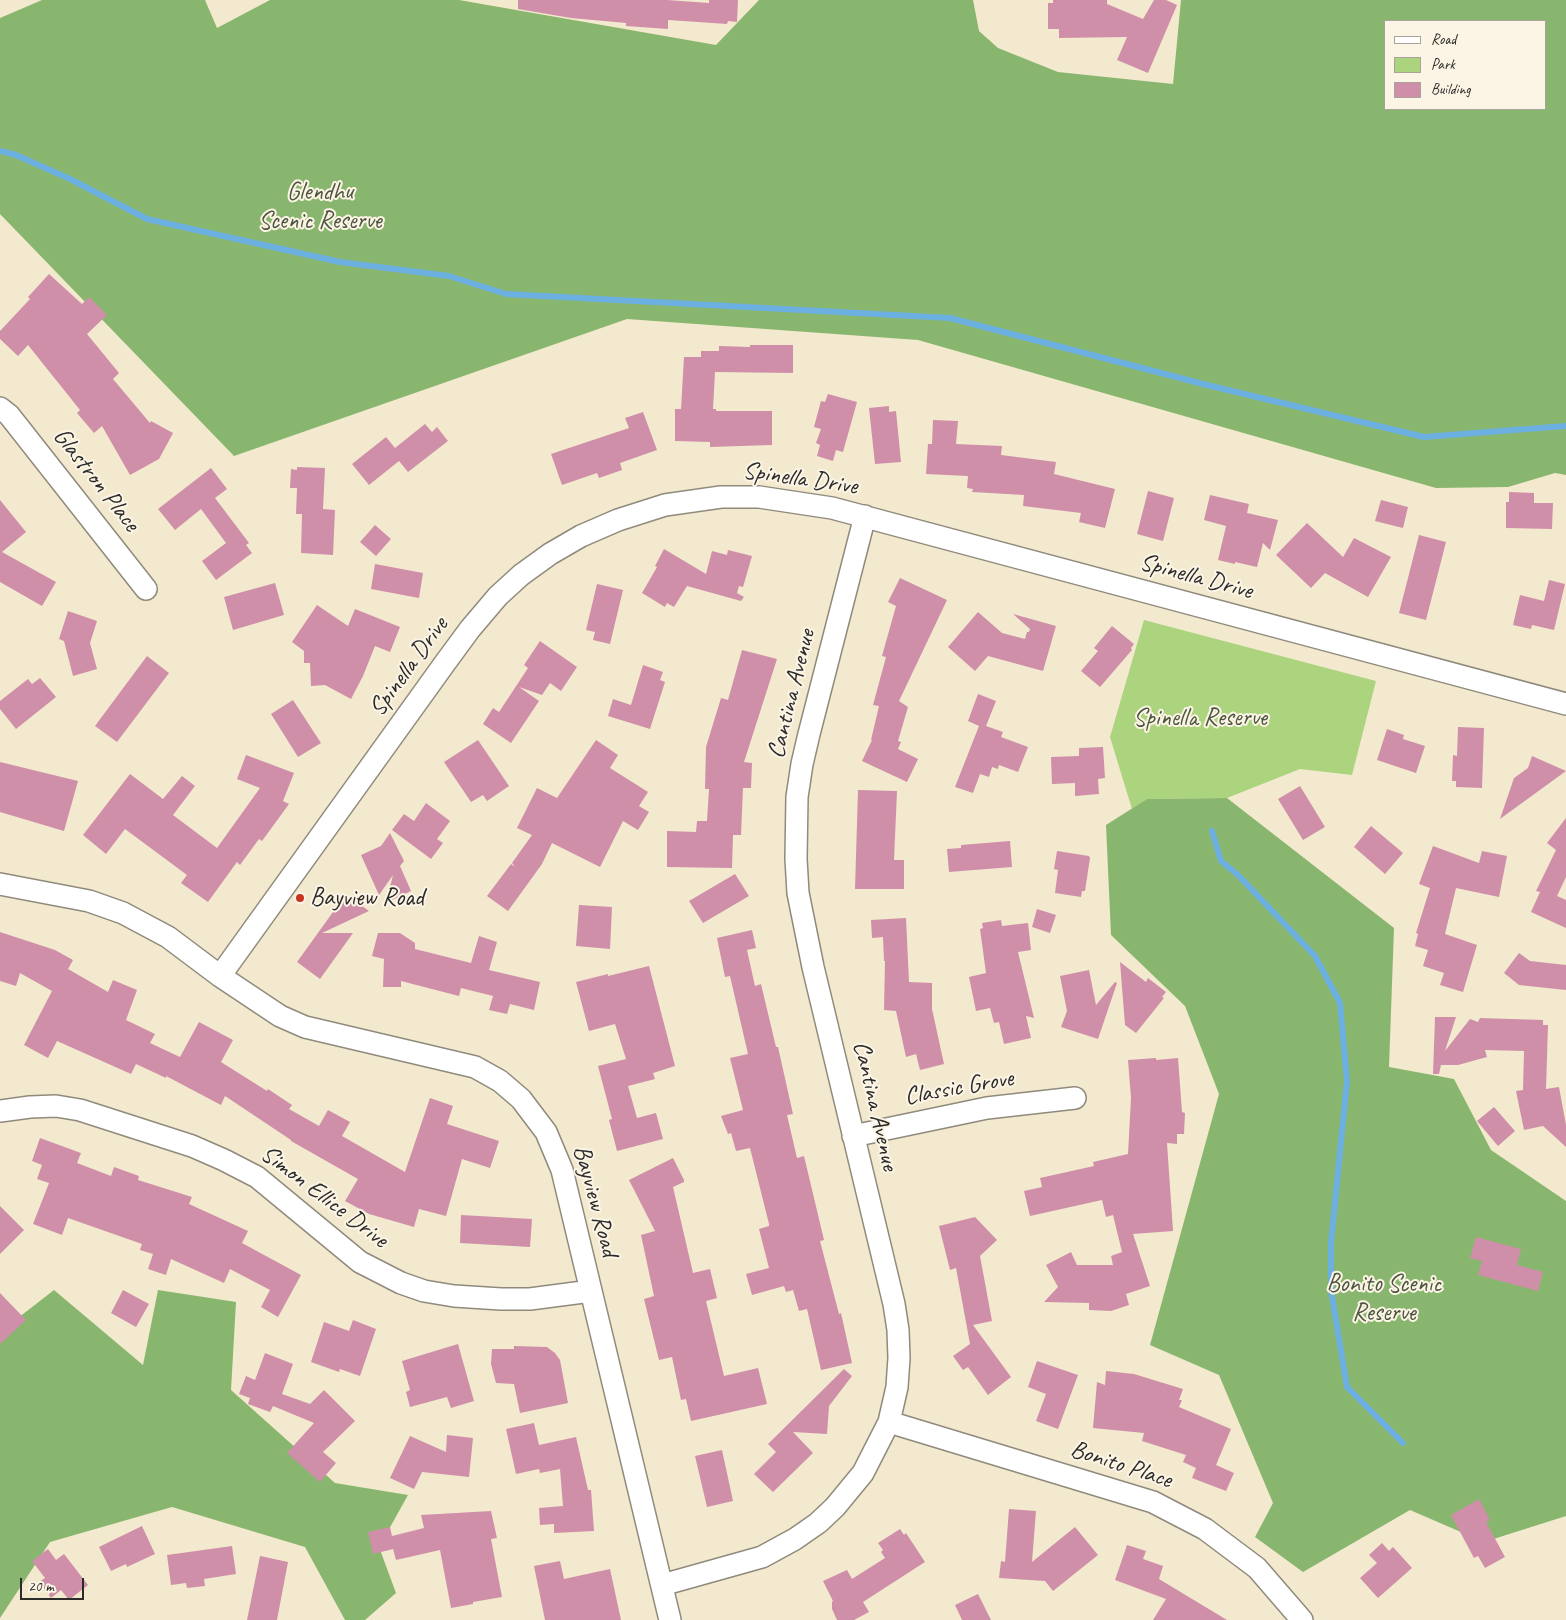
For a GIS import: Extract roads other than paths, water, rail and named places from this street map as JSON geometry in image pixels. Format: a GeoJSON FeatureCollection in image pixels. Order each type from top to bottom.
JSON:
{"type":"FeatureCollection","features":[{"type":"Feature","properties":{"kind":"street","name":"Glastron Place"},"geometry":{"type":"LineString","coordinates":[[0,408],[9,415],[146,589]]}},
{"type":"Feature","properties":{"kind":"street","name":"Spinella Drive"},"geometry":{"type":"LineString","coordinates":[[220,976],[470,629],[498,596],[550,554],[581,536],[618,520],[665,505],[721,497],[759,497],[824,506],[1566,704]]}},
{"type":"Feature","properties":{"kind":"street","name":"Cantina Avenue"},"geometry":{"type":"LineString","coordinates":[[662,1585],[762,1557],[795,1539],[818,1523],[840,1502],[863,1473],[889,1422],[897,1387],[898,1330],[887,1271],[813,967],[800,902],[796,859],[797,797],[808,734],[866,516]]}},
{"type":"Feature","properties":{"kind":"street","name":"Bayview Road"},"geometry":{"type":"LineString","coordinates":[[0,884],[88,901],[123,913],[168,937],[220,976],[280,1016],[305,1027],[475,1067],[500,1081],[521,1099],[546,1132],[562,1170],[670,1620]]}},
{"type":"Feature","properties":{"kind":"street","name":"Classic Grove"},"geometry":{"type":"LineString","coordinates":[[853,1136],[987,1108],[1075,1098]]}},
{"type":"Feature","properties":{"kind":"street","name":"Simon Ellice Drive"},"geometry":{"type":"LineString","coordinates":[[0,1111],[30,1106],[56,1106],[80,1110],[192,1146],[257,1177],[360,1262],[401,1283],[424,1291],[454,1296],[501,1299],[530,1299],[591,1292]]}},
{"type":"Feature","properties":{"kind":"street","name":"Bonito Place"},"geometry":{"type":"LineString","coordinates":[[889,1422],[1153,1502],[1204,1530],[1257,1568],[1302,1620]]}},
{"type":"Feature","properties":{"kind":"waterway"},"geometry":{"type":"LineString","coordinates":[[0,151],[16,155],[70,179],[147,219],[340,262],[449,276],[506,294],[950,318],[1207,385],[1424,437],[1566,426]]}},
{"type":"Feature","properties":{"kind":"waterway"},"geometry":{"type":"LineString","coordinates":[[1212,831],[1221,861],[1238,875],[1315,956],[1340,1003],[1347,1081],[1331,1243],[1331,1290],[1347,1387],[1403,1443]]}},
{"type":"Feature","properties":{"kind":"place","name":"Bayview Road"},"geometry":{"type":"Point","coordinates":[300,898]}},
{"type":"Feature","properties":{"kind":"park label","name":"Glendhu Scenic Reserve"},"geometry":{"type":"Point","coordinates":[320,206]}},
{"type":"Feature","properties":{"kind":"park label","name":"Spinella Reserve"},"geometry":{"type":"Point","coordinates":[1200,718]}},
{"type":"Feature","properties":{"kind":"park label","name":"Bonito Scenic Reserve"},"geometry":{"type":"Point","coordinates":[1384,1298]}}]}
